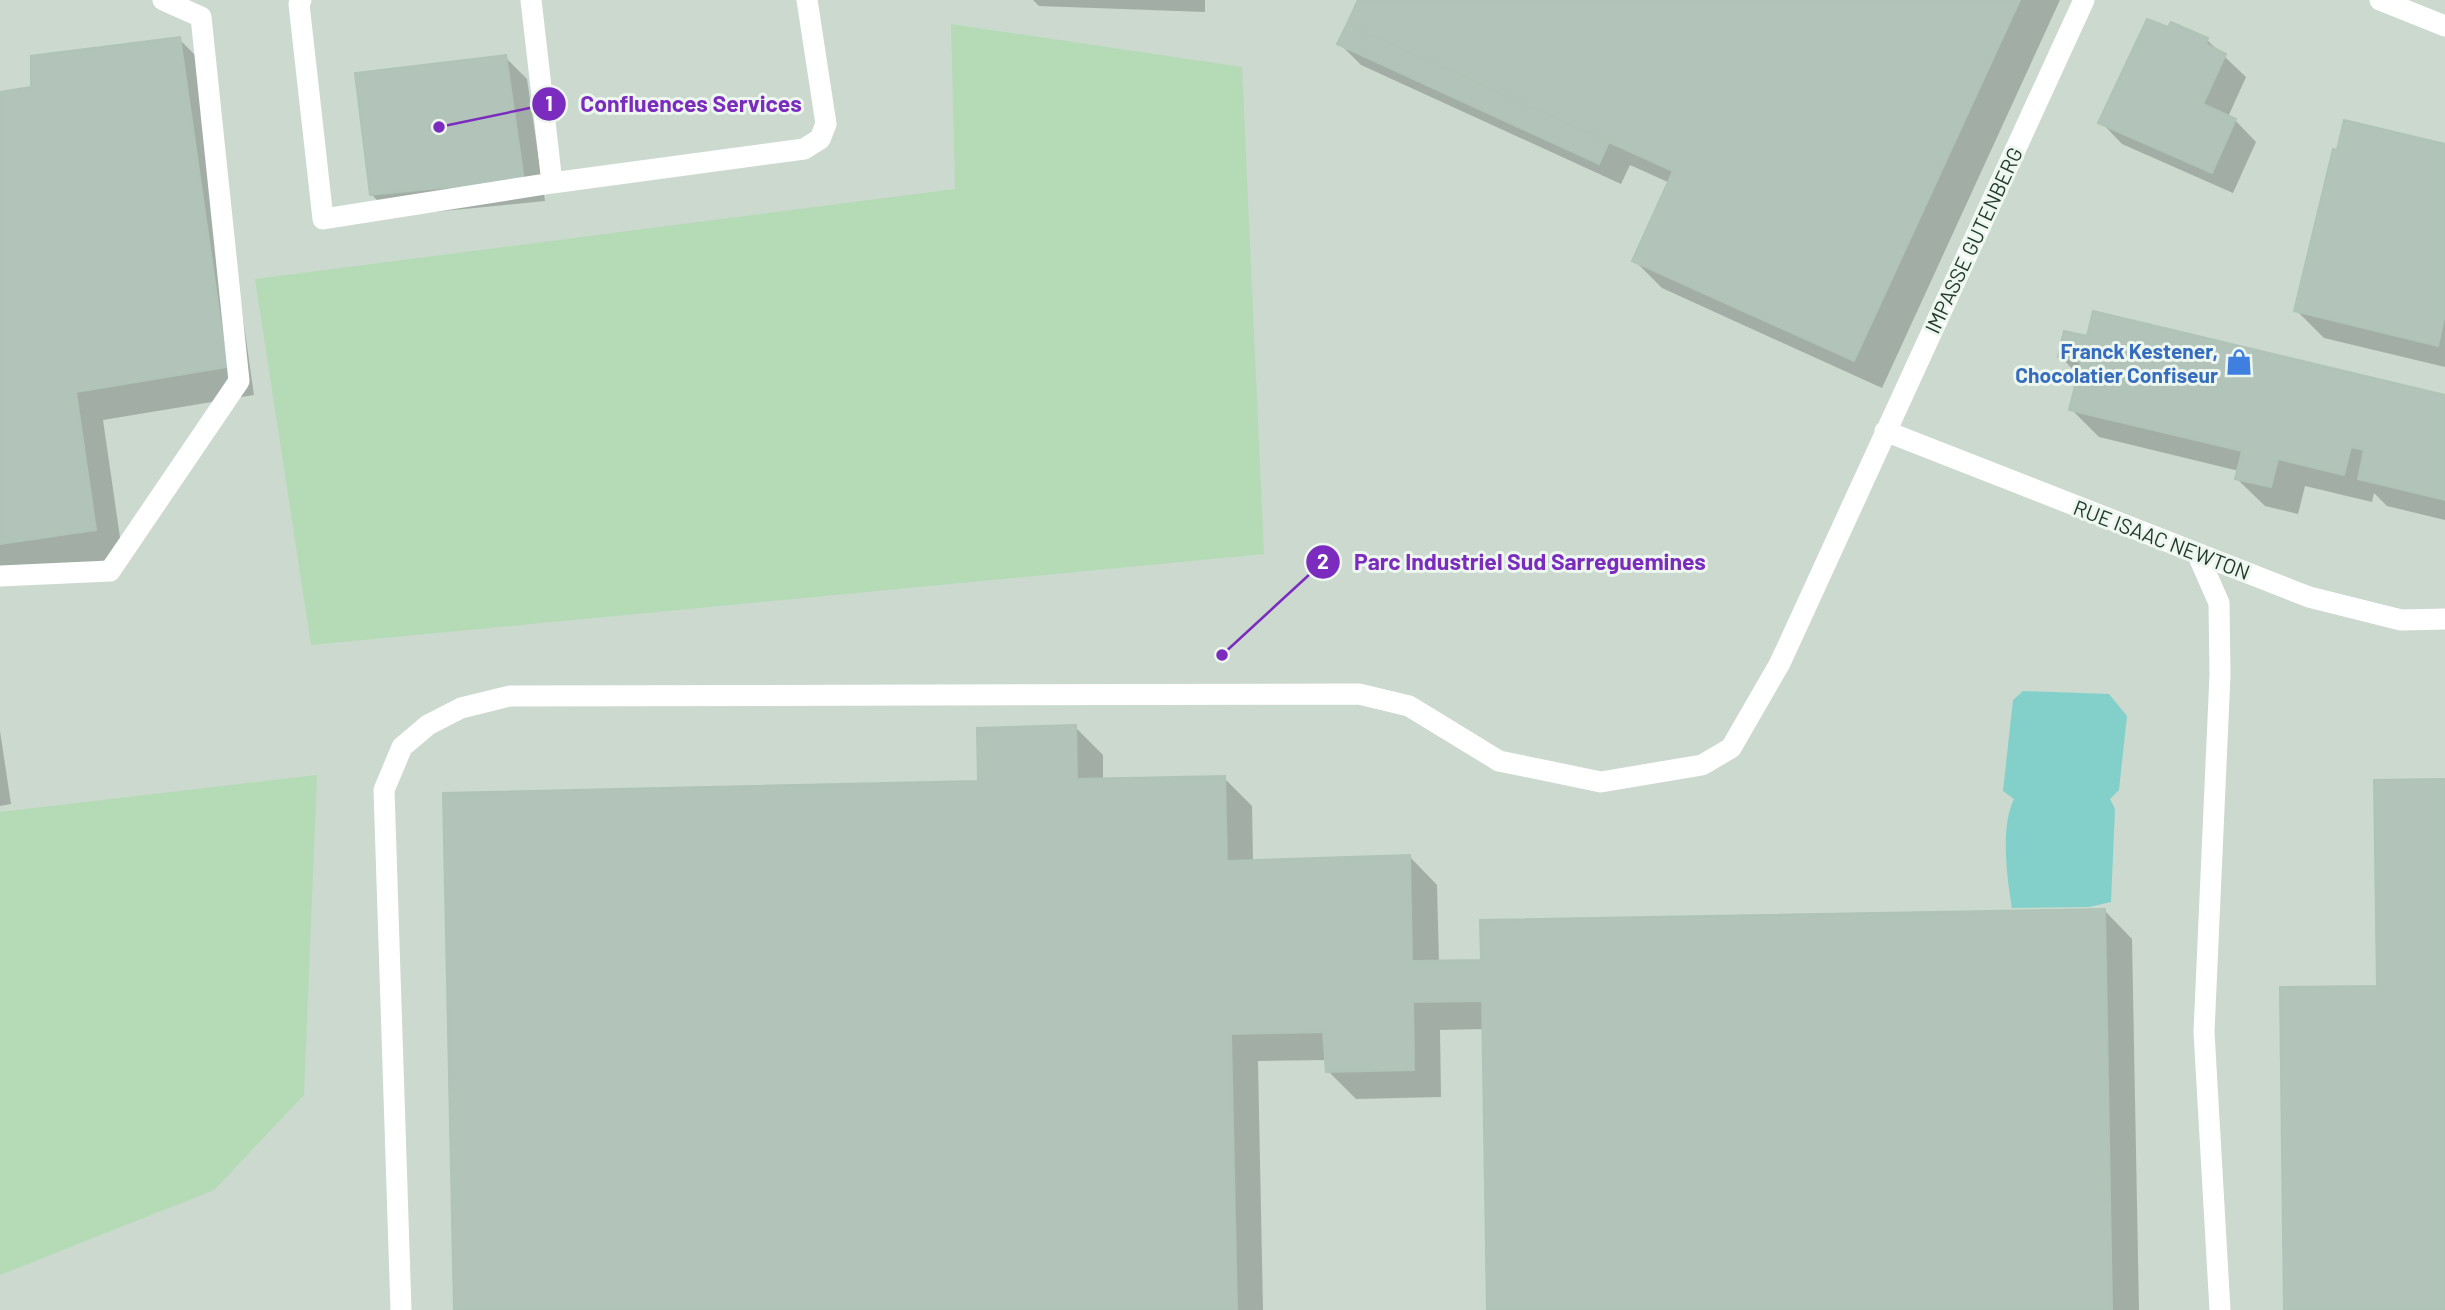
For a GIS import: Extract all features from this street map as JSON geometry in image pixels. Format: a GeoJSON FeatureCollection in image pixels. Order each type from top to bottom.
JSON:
{"type":"FeatureCollection","features":[{"type":"Feature","properties":{"kind":"street"},"geometry":{"type":"LineString","coordinates":[[0,576],[110,571],[239,381],[201,17],[163,0]]}},
{"type":"Feature","properties":{"kind":"street"},"geometry":{"type":"LineString","coordinates":[[301,0],[299,4],[323,219],[552,183],[804,149],[820,139],[826,124],[807,0]]}},
{"type":"Feature","properties":{"kind":"street"},"geometry":{"type":"LineString","coordinates":[[531,0],[552,183]]}},
{"type":"Feature","properties":{"kind":"street","name":"IMPASSE GUTENBERG"},"geometry":{"type":"LineString","coordinates":[[401,1310],[384,790],[402,747],[428,725],[461,708],[510,696],[1359,694],[1409,706],[1500,761],[1601,782],[1702,765],[1731,748],[1780,663],[2084,0]]}},
{"type":"Feature","properties":{"kind":"street"},"geometry":{"type":"LineString","coordinates":[[2380,0],[2445,26]]}},
{"type":"Feature","properties":{"kind":"street","name":"RUE ISAAC NEWTON"},"geometry":{"type":"LineString","coordinates":[[1885,431],[2309,597],[2401,620],[2445,619]]}},
{"type":"Feature","properties":{"kind":"street"},"geometry":{"type":"LineString","coordinates":[[2197,553],[2219,603],[2220,675],[2204,1031],[2220,1310]]}},
{"type":"Feature","properties":{"kind":"shaded area"},"geometry":{"type":"Polygon","coordinates":[[[0,0],[2445,0],[2445,1310],[0,1310],[0,0]]]}},
{"type":"Feature","properties":{"kind":"green space"},"geometry":{"type":"Polygon","coordinates":[[[951,24],[1242,67],[1264,554],[311,645],[255,279],[955,189],[951,24]]]}},
{"type":"Feature","properties":{"kind":"green space"},"geometry":{"type":"Polygon","coordinates":[[[317,775],[304,1095],[214,1190],[0,1275],[0,812],[317,775]]]}},
{"type":"Feature","properties":{"kind":"water"},"geometry":{"type":"Polygon","coordinates":[[[2023,691],[2109,694],[2127,716],[2119,790],[2110,799],[2115,809],[2111,902],[2089,907],[2012,908],[2006,838],[2014,799],[2003,791],[2013,700],[2023,691]]]}},
{"type":"Feature","properties":{"kind":"building"},"geometry":{"type":"Polygon","coordinates":[[[1358,0],[2020,0],[1854,361],[1632,261],[1673,171],[1347,24],[1358,0]]]}},
{"type":"Feature","properties":{"kind":"building"},"geometry":{"type":"Polygon","coordinates":[[[2147,19],[2168,27],[2171,22],[2208,38],[2206,44],[2226,54],[2203,104],[2236,119],[2212,173],[2098,123],[2147,19]]]}},
{"type":"Feature","properties":{"kind":"building"},"geometry":{"type":"Polygon","coordinates":[[[1347,24],[1609,142],[1599,164],[1337,44],[1347,24]]]}},
{"type":"Feature","properties":{"kind":"building"},"geometry":{"type":"Polygon","coordinates":[[[180,37],[227,367],[76,392],[96,530],[0,544],[0,92],[31,87],[31,56],[180,37]]]}},
{"type":"Feature","properties":{"kind":"building"},"geometry":{"type":"Polygon","coordinates":[[[506,55],[524,180],[370,195],[355,73],[506,55]]]}},
{"type":"Feature","properties":{"kind":"building"},"geometry":{"type":"Polygon","coordinates":[[[2344,120],[2445,144],[2445,314],[2438,346],[2294,311],[2333,149],[2337,150],[2344,120]]]}},
{"type":"Feature","properties":{"kind":"building"},"geometry":{"type":"Polygon","coordinates":[[[2093,311],[2445,395],[2445,500],[2358,479],[2364,450],[2351,447],[2344,475],[2278,459],[2271,487],[2235,479],[2242,451],[2069,410],[2081,362],[2058,357],[2064,331],[2087,336],[2093,311]]]}},
{"type":"Feature","properties":{"kind":"building"},"geometry":{"type":"Polygon","coordinates":[[[1076,725],[1077,779],[1225,776],[1227,861],[1410,855],[1412,961],[1481,960],[1480,920],[2105,909],[2112,1310],[1487,1310],[1482,1001],[1413,1002],[1414,1070],[1326,1072],[1323,1032],[1231,1034],[1237,1310],[454,1310],[443,793],[978,781],[977,728],[1076,725]]]}},
{"type":"Feature","properties":{"kind":"building"},"geometry":{"type":"Polygon","coordinates":[[[2445,779],[2445,1310],[2284,1310],[2280,987],[2377,986],[2374,780],[2445,779]]]}},
{"type":"Feature","properties":{"kind":"place","name":"Confluences Services"},"geometry":{"type":"Point","coordinates":[439,127]}},
{"type":"Feature","properties":{"kind":"place","name":"Franck Kestener, Chocolatier Confiseur"},"geometry":{"type":"Point","coordinates":[2239,362]}},
{"type":"Feature","properties":{"kind":"place","name":"Parc Industriel Sud Sarreguemines"},"geometry":{"type":"Point","coordinates":[1222,655]}}]}
